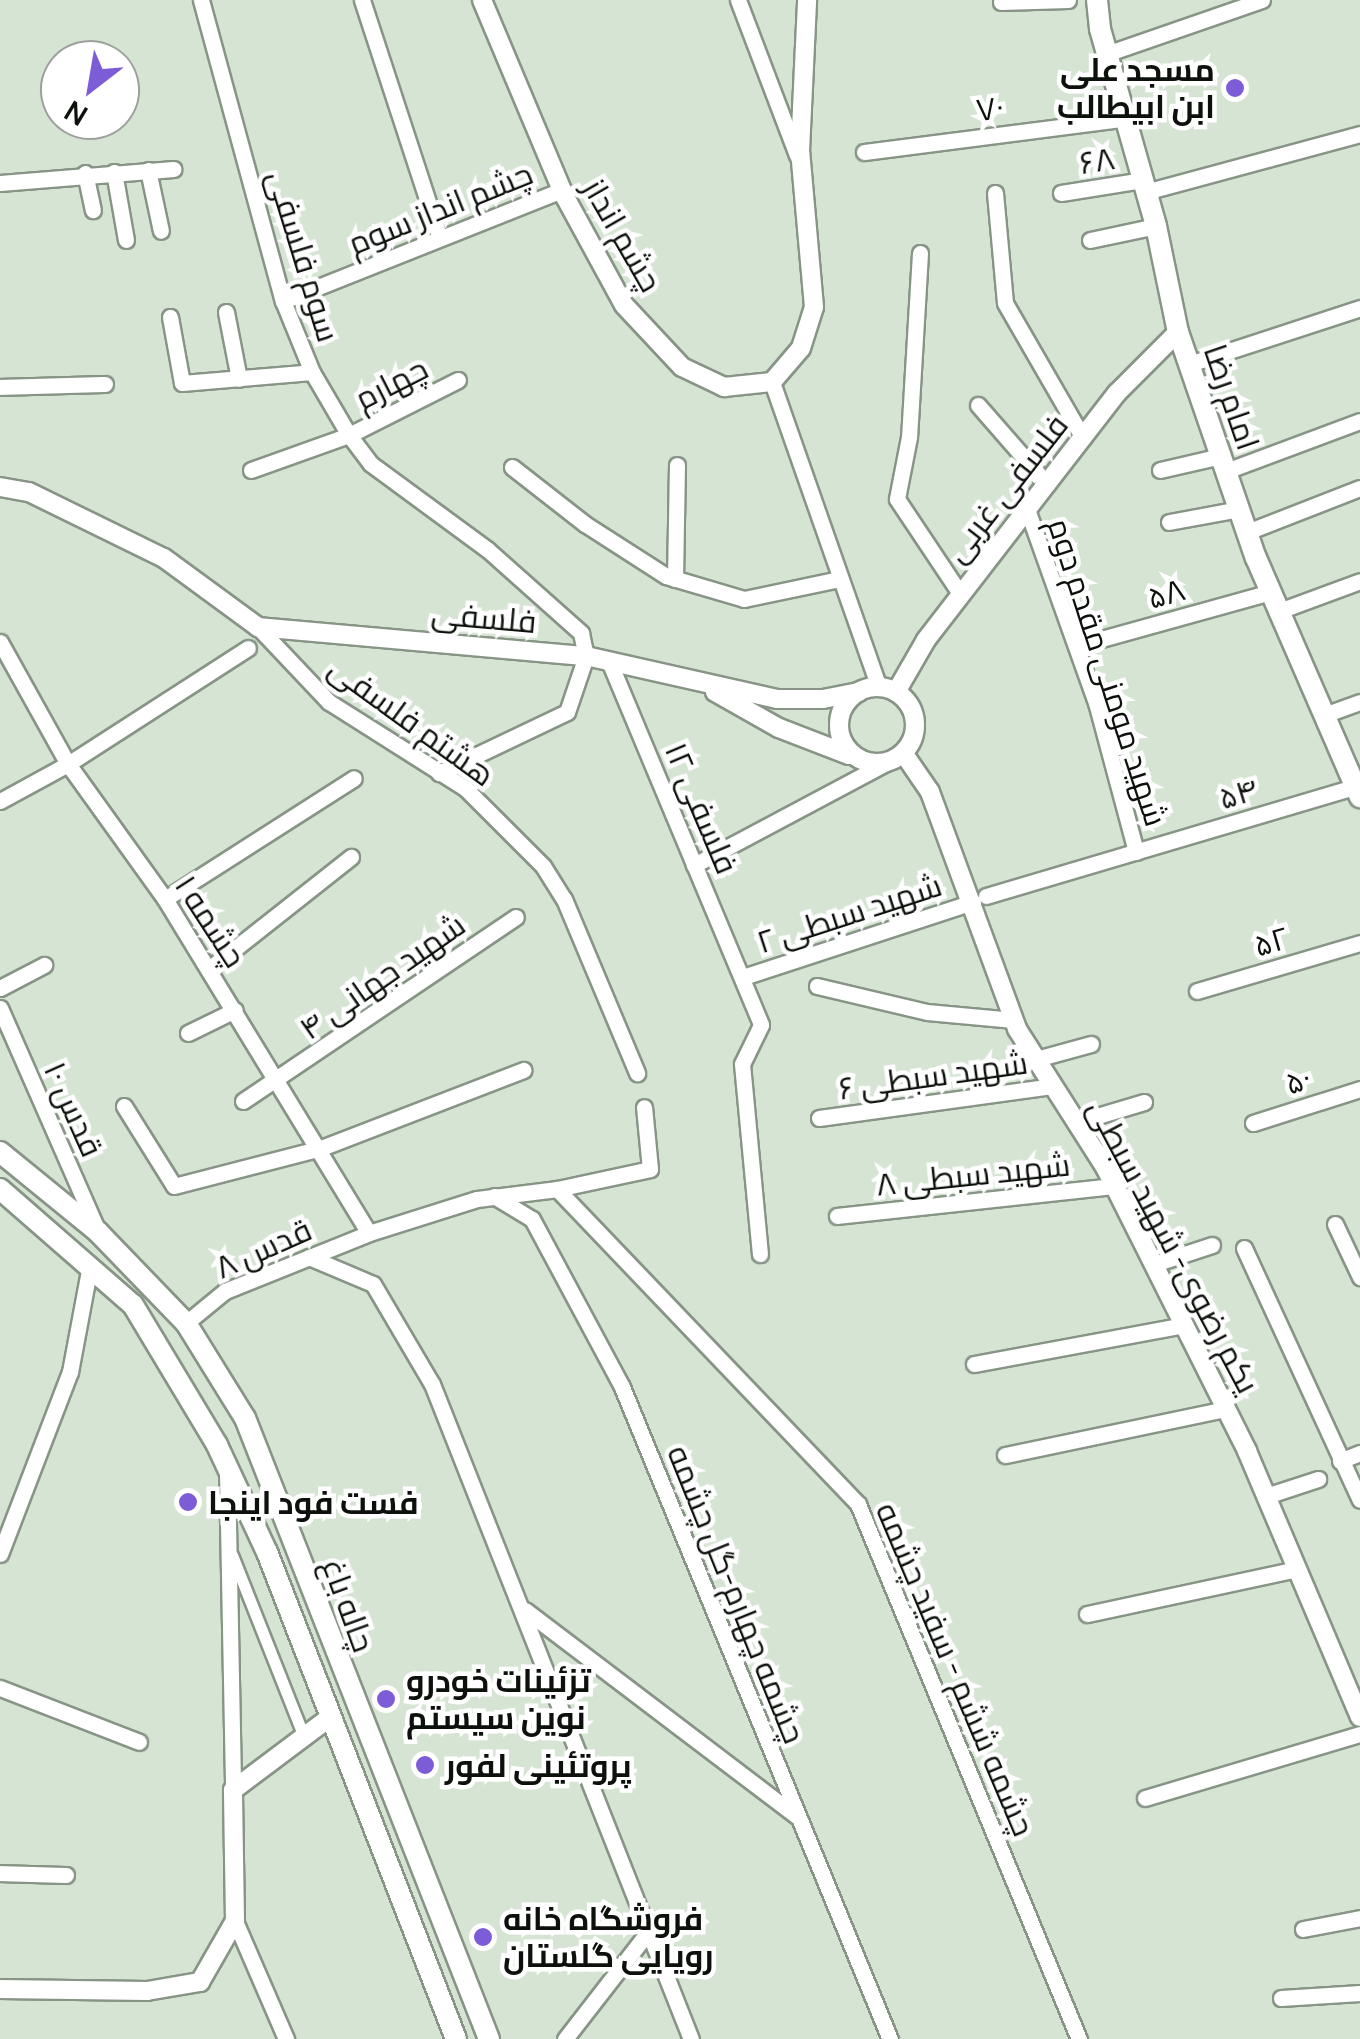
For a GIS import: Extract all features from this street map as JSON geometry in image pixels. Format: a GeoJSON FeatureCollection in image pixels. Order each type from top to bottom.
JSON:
{"type":"FeatureCollection","features":[{"type":"Feature","properties":{"kind":"main road","name":"امام رضا"},"geometry":{"type":"LineString","coordinates":[[1098,0],[1106,54],[1156,226],[1178,332],[1247,532],[1358,792]]}},
{"type":"Feature","properties":{"kind":"main road","name":"چاله باغ"},"geometry":{"type":"LineString","coordinates":[[0,1152],[98,1232],[186,1323],[245,1418],[489,2039]]}},
{"type":"Feature","properties":{"kind":"main road","name":"چاله باغ"},"geometry":{"type":"LineString","coordinates":[[0,1189],[133,1305],[190,1396],[267,1552],[456,2039]]}},
{"type":"Feature","properties":{"kind":"street","name":"سوم فلسفی"},"geometry":{"type":"LineString","coordinates":[[201,0],[283,301],[312,372],[371,464],[488,550],[581,633],[586,656]]}},
{"type":"Feature","properties":{"kind":"street"},"geometry":{"type":"LineString","coordinates":[[362,0],[440,238]]}},
{"type":"Feature","properties":{"kind":"street","name":"چشم انداز"},"geometry":{"type":"LineString","coordinates":[[482,0],[562,190],[624,304],[682,368],[724,387],[772,382]]}},
{"type":"Feature","properties":{"kind":"street"},"geometry":{"type":"LineString","coordinates":[[738,0],[801,165]]}},
{"type":"Feature","properties":{"kind":"street"},"geometry":{"type":"LineString","coordinates":[[694,865],[904,754],[914,738],[915,717],[887,690],[840,579],[772,382],[802,348],[814,307],[801,165],[808,0]]}},
{"type":"Feature","properties":{"kind":"street"},"geometry":{"type":"LineString","coordinates":[[1000,2],[1068,0]]}},
{"type":"Feature","properties":{"kind":"street"},"geometry":{"type":"LineString","coordinates":[[1106,54],[1262,0]]}},
{"type":"Feature","properties":{"kind":"street","name":"۷۰"},"geometry":{"type":"LineString","coordinates":[[864,152],[1123,120]]}},
{"type":"Feature","properties":{"kind":"street","name":"۶۸"},"geometry":{"type":"LineString","coordinates":[[1060,194],[1143,186],[1360,134]]}},
{"type":"Feature","properties":{"kind":"street"},"geometry":{"type":"LineString","coordinates":[[0,183],[85,173],[173,169]]}},
{"type":"Feature","properties":{"kind":"street"},"geometry":{"type":"LineString","coordinates":[[148,170],[161,231]]}},
{"type":"Feature","properties":{"kind":"street"},"geometry":{"type":"LineString","coordinates":[[114,172],[126,240]]}},
{"type":"Feature","properties":{"kind":"street"},"geometry":{"type":"LineString","coordinates":[[85,173],[93,210]]}},
{"type":"Feature","properties":{"kind":"street","name":"چشم انداز سوم"},"geometry":{"type":"LineString","coordinates":[[283,301],[562,190]]}},
{"type":"Feature","properties":{"kind":"street"},"geometry":{"type":"LineString","coordinates":[[995,193],[1005,303],[1082,438]]}},
{"type":"Feature","properties":{"kind":"street"},"geometry":{"type":"LineString","coordinates":[[1090,240],[1156,226]]}},
{"type":"Feature","properties":{"kind":"street"},"geometry":{"type":"LineString","coordinates":[[920,253],[909,437],[897,499],[961,595]]}},
{"type":"Feature","properties":{"kind":"street"},"geometry":{"type":"LineString","coordinates":[[1189,364],[1360,308]]}},
{"type":"Feature","properties":{"kind":"street"},"geometry":{"type":"LineString","coordinates":[[226,312],[239,380]]}},
{"type":"Feature","properties":{"kind":"street"},"geometry":{"type":"LineString","coordinates":[[170,318],[182,382],[312,372]]}},
{"type":"Feature","properties":{"kind":"street","name":"فلسفی غربی"},"geometry":{"type":"LineString","coordinates":[[887,690],[1117,394],[1178,332]]}},
{"type":"Feature","properties":{"kind":"street","name":"چهارم"},"geometry":{"type":"LineString","coordinates":[[251,470],[349,435],[458,380]]}},
{"type":"Feature","properties":{"kind":"street"},"geometry":{"type":"LineString","coordinates":[[0,387],[106,384]]}},
{"type":"Feature","properties":{"kind":"street"},"geometry":{"type":"LineString","coordinates":[[978,404],[1046,484]]}},
{"type":"Feature","properties":{"kind":"street"},"geometry":{"type":"LineString","coordinates":[[1160,470],[1224,463],[1360,421]]}},
{"type":"Feature","properties":{"kind":"street"},"geometry":{"type":"LineString","coordinates":[[675,579],[677,465]]}},
{"type":"Feature","properties":{"kind":"street"},"geometry":{"type":"LineString","coordinates":[[512,467],[585,524],[675,579],[744,599],[840,579]]}},
{"type":"Feature","properties":{"kind":"street"},"geometry":{"type":"LineString","coordinates":[[0,487],[29,492],[164,558],[258,627]]}},
{"type":"Feature","properties":{"kind":"street"},"geometry":{"type":"LineString","coordinates":[[1247,532],[1360,488]]}},
{"type":"Feature","properties":{"kind":"street","name":"شهید مومنی مقدم دوم"},"geometry":{"type":"LineString","coordinates":[[1027,509],[1076,646],[1136,852]]}},
{"type":"Feature","properties":{"kind":"street"},"geometry":{"type":"LineString","coordinates":[[1169,522],[1239,510]]}},
{"type":"Feature","properties":{"kind":"street","name":"۵۸"},"geometry":{"type":"LineString","coordinates":[[1076,646],[1360,581]]}},
{"type":"Feature","properties":{"kind":"street","name":"فلسفی"},"geometry":{"type":"LineString","coordinates":[[258,627],[586,656],[701,685]]}},
{"type":"Feature","properties":{"kind":"street","name":"هشتم فلسفی"},"geometry":{"type":"LineString","coordinates":[[258,627],[329,702],[465,788],[543,866],[595,968],[636,1073]]}},
{"type":"Feature","properties":{"kind":"street","name":"چشمه ۱"},"geometry":{"type":"LineString","coordinates":[[0,642],[68,764],[165,899],[321,1148],[368,1233]]}},
{"type":"Feature","properties":{"kind":"street"},"geometry":{"type":"LineString","coordinates":[[0,801],[68,764],[248,648]]}},
{"type":"Feature","properties":{"kind":"street"},"geometry":{"type":"LineString","coordinates":[[439,773],[568,712],[586,656]]}},
{"type":"Feature","properties":{"kind":"street","name":"۱۲ فلسفی"},"geometry":{"type":"LineString","coordinates":[[609,660],[761,1025],[742,1064],[760,1254]]}},
{"type":"Feature","properties":{"kind":"street"},"geometry":{"type":"LineString","coordinates":[[701,685],[776,698],[823,699],[887,690]]}},
{"type":"Feature","properties":{"kind":"street"},"geometry":{"type":"LineString","coordinates":[[701,685],[779,728],[822,741],[858,760],[886,763]]}},
{"type":"Feature","properties":{"kind":"street"},"geometry":{"type":"LineString","coordinates":[[858,692],[843,707],[838,724],[841,740],[858,760]]}},
{"type":"Feature","properties":{"kind":"street"},"geometry":{"type":"LineString","coordinates":[[1324,715],[1360,702]]}},
{"type":"Feature","properties":{"kind":"street","name":"یکم رضوی- شهید سبطی"},"geometry":{"type":"LineString","coordinates":[[904,754],[930,792],[979,899],[1014,1020],[1115,1186],[1226,1409],[1360,1717]]}},
{"type":"Feature","properties":{"kind":"street"},"geometry":{"type":"LineString","coordinates":[[165,899],[354,778]]}},
{"type":"Feature","properties":{"kind":"street","name":"۵۴"},"geometry":{"type":"LineString","coordinates":[[979,899],[1358,792]]}},
{"type":"Feature","properties":{"kind":"street"},"geometry":{"type":"LineString","coordinates":[[209,969],[351,857]]}},
{"type":"Feature","properties":{"kind":"street","name":"۲ شهید سبطی"},"geometry":{"type":"LineString","coordinates":[[743,977],[979,899]]}},
{"type":"Feature","properties":{"kind":"street","name":"۴ شهید جهانی"},"geometry":{"type":"LineString","coordinates":[[243,1102],[516,917]]}},
{"type":"Feature","properties":{"kind":"street","name":"۵۲"},"geometry":{"type":"LineString","coordinates":[[1197,991],[1360,943]]}},
{"type":"Feature","properties":{"kind":"street"},"geometry":{"type":"LineString","coordinates":[[0,988],[44,965]]}},
{"type":"Feature","properties":{"kind":"street"},"geometry":{"type":"LineString","coordinates":[[817,986],[927,1012],[1014,1020]]}},
{"type":"Feature","properties":{"kind":"street","name":"قدس ۱۰"},"geometry":{"type":"LineString","coordinates":[[0,1008],[98,1232]]}},
{"type":"Feature","properties":{"kind":"street"},"geometry":{"type":"LineString","coordinates":[[188,1032],[235,1010]]}},
{"type":"Feature","properties":{"kind":"street"},"geometry":{"type":"LineString","coordinates":[[1036,1058],[1091,1044]]}},
{"type":"Feature","properties":{"kind":"street"},"geometry":{"type":"LineString","coordinates":[[124,1106],[174,1186],[321,1148],[523,1070]]}},
{"type":"Feature","properties":{"kind":"street","name":"۶ شهید سبطی"},"geometry":{"type":"LineString","coordinates":[[819,1118],[1054,1086]]}},
{"type":"Feature","properties":{"kind":"street","name":"۵۰"},"geometry":{"type":"LineString","coordinates":[[1254,1124],[1360,1089]]}},
{"type":"Feature","properties":{"kind":"street"},"geometry":{"type":"LineString","coordinates":[[1077,1122],[1144,1102]]}},
{"type":"Feature","properties":{"kind":"street"},"geometry":{"type":"LineString","coordinates":[[494,1196],[557,1189],[650,1169],[644,1107]]}},
{"type":"Feature","properties":{"kind":"street","name":"۸ شهید سبطی"},"geometry":{"type":"LineString","coordinates":[[837,1216],[1115,1186]]}},
{"type":"Feature","properties":{"kind":"street","name":"چشمه ششم - سفید چشمه"},"geometry":{"type":"LineString","coordinates":[[557,1189],[858,1504],[1079,2039]]}},
{"type":"Feature","properties":{"kind":"street","name":"قدس ۸"},"geometry":{"type":"LineString","coordinates":[[186,1323],[225,1291],[368,1233],[494,1196]]}},
{"type":"Feature","properties":{"kind":"street","name":"چشمه چهارم-گل چشمه"},"geometry":{"type":"LineString","coordinates":[[494,1196],[532,1220],[622,1387],[890,2039]]}},
{"type":"Feature","properties":{"kind":"street"},"geometry":{"type":"LineString","coordinates":[[1335,1224],[1360,1277]]}},
{"type":"Feature","properties":{"kind":"street"},"geometry":{"type":"LineString","coordinates":[[1154,1264],[1212,1245]]}},
{"type":"Feature","properties":{"kind":"street"},"geometry":{"type":"LineString","coordinates":[[1244,1248],[1360,1500]]}},
{"type":"Feature","properties":{"kind":"street"},"geometry":{"type":"LineString","coordinates":[[309,1257],[373,1284],[432,1384],[691,2039]]}},
{"type":"Feature","properties":{"kind":"street"},"geometry":{"type":"LineString","coordinates":[[0,1554],[6,1528],[70,1372],[90,1265]]}},
{"type":"Feature","properties":{"kind":"street"},"geometry":{"type":"LineString","coordinates":[[974,1364],[1184,1325]]}},
{"type":"Feature","properties":{"kind":"street"},"geometry":{"type":"LineString","coordinates":[[1004,1454],[1226,1409]]}},
{"type":"Feature","properties":{"kind":"street"},"geometry":{"type":"LineString","coordinates":[[1340,1462],[1360,1453]]}},
{"type":"Feature","properties":{"kind":"street"},"geometry":{"type":"LineString","coordinates":[[227,1467],[234,1921],[270,1995],[286,2039]]}},
{"type":"Feature","properties":{"kind":"street"},"geometry":{"type":"LineString","coordinates":[[1266,1496],[1318,1479]]}},
{"type":"Feature","properties":{"kind":"street"},"geometry":{"type":"LineString","coordinates":[[226,1542],[304,1737]]}},
{"type":"Feature","properties":{"kind":"street"},"geometry":{"type":"LineString","coordinates":[[1088,1614],[1297,1569]]}},
{"type":"Feature","properties":{"kind":"street"},"geometry":{"type":"LineString","coordinates":[[522,1608],[800,1819]]}},
{"type":"Feature","properties":{"kind":"street"},"geometry":{"type":"LineString","coordinates":[[0,1688],[139,1742]]}},
{"type":"Feature","properties":{"kind":"street"},"geometry":{"type":"LineString","coordinates":[[233,1790],[329,1718]]}},
{"type":"Feature","properties":{"kind":"street"},"geometry":{"type":"LineString","coordinates":[[1146,1798],[1360,1734]]}},
{"type":"Feature","properties":{"kind":"street"},"geometry":{"type":"LineString","coordinates":[[0,1873],[66,1875]]}},
{"type":"Feature","properties":{"kind":"street"},"geometry":{"type":"LineString","coordinates":[[1303,1928],[1360,1918]]}},
{"type":"Feature","properties":{"kind":"street"},"geometry":{"type":"LineString","coordinates":[[0,1990],[147,1991],[200,1982],[234,1921]]}},
{"type":"Feature","properties":{"kind":"street"},"geometry":{"type":"LineString","coordinates":[[565,2039],[648,1932]]}},
{"type":"Feature","properties":{"kind":"street"},"geometry":{"type":"LineString","coordinates":[[1281,1998],[1360,1993]]}},
{"type":"Feature","properties":{"kind":"place","name":"مسجد علی ابن ابیطالب"},"geometry":{"type":"Point","coordinates":[1235,88]}},
{"type":"Feature","properties":{"kind":"place","name":"فست فود اينجا"},"geometry":{"type":"Point","coordinates":[188,1502]}},
{"type":"Feature","properties":{"kind":"place","name":"تزئینات خودرو نوین سیستم"},"geometry":{"type":"Point","coordinates":[386,1699]}},
{"type":"Feature","properties":{"kind":"place","name":"پروتئینی لفور"},"geometry":{"type":"Point","coordinates":[425,1765]}},
{"type":"Feature","properties":{"kind":"place","name":"فروشگاه خانه رویایی گلستان"},"geometry":{"type":"Point","coordinates":[483,1937]}}]}
